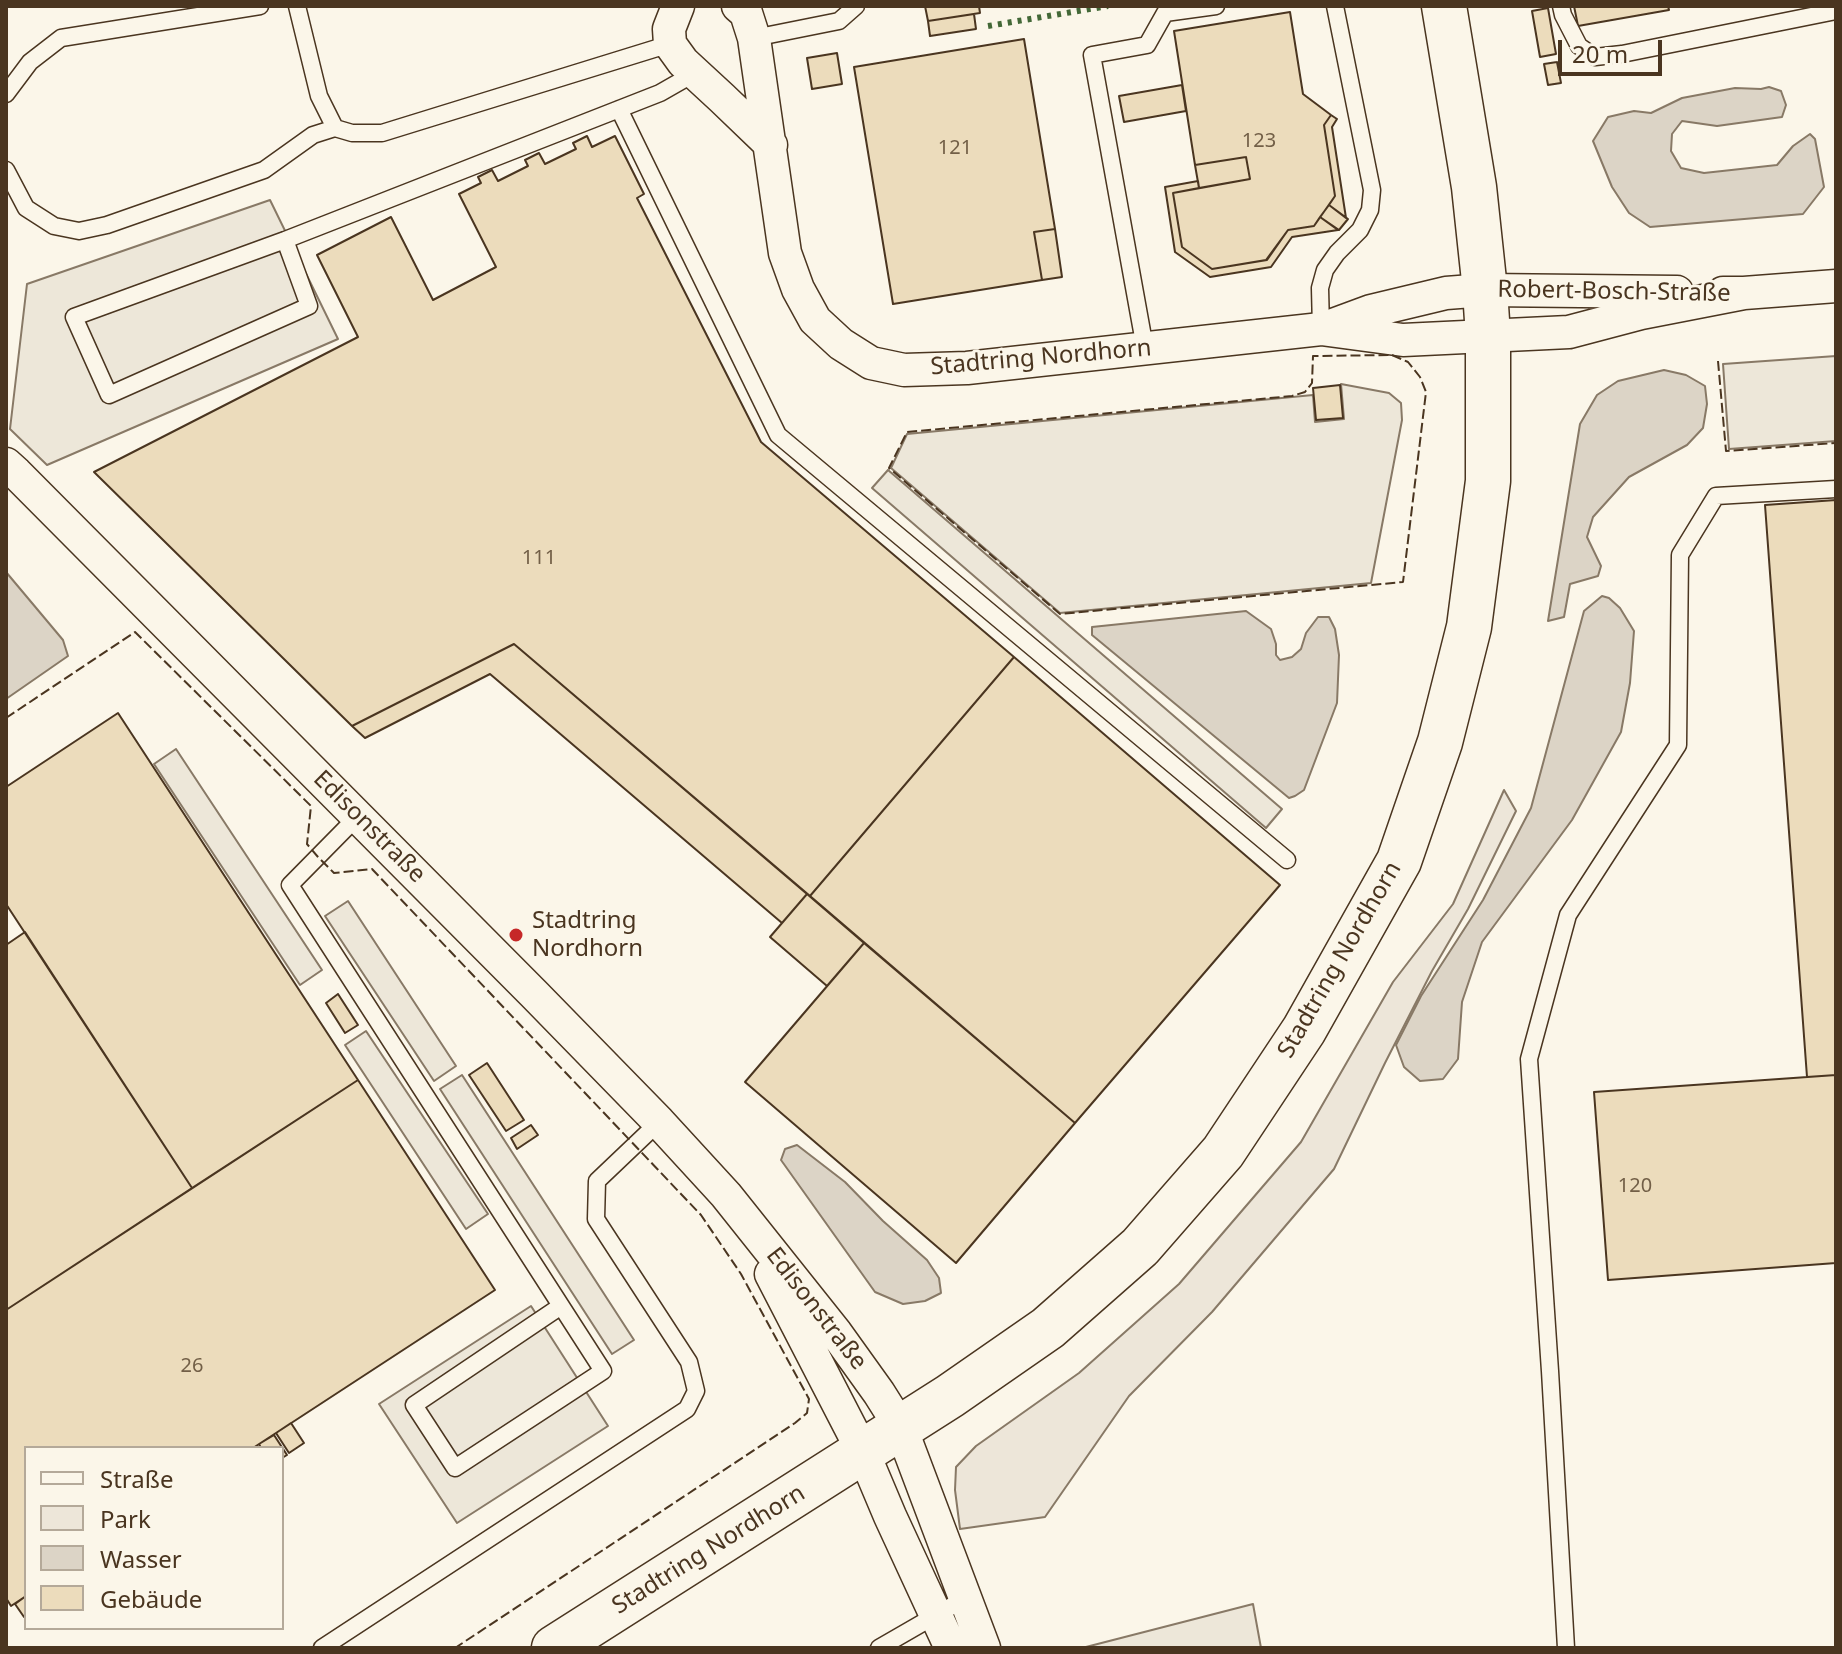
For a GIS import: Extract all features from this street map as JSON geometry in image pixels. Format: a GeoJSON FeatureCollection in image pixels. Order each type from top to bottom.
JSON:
{"type":"FeatureCollection","features":[{"type":"Feature","properties":{"kind":"main road","name":"Stadtring Nordhorn"},"geometry":{"type":"LineString","coordinates":[[554,1648],[901,1428],[1048,1328],[1140,1247],[1223,1152],[1304,1030],[1399,861],[1440,742],[1469,627],[1488,481],[1485,290],[1474,187],[1444,6]]}},
{"type":"Feature","properties":{"kind":"street"},"geometry":{"type":"LineString","coordinates":[[678,6],[669,29],[670,44],[683,62],[771,145]]}},
{"type":"Feature","properties":{"kind":"street","name":"Stadtring Nordhorn"},"geometry":{"type":"LineString","coordinates":[[738,6],[746,13],[754,38],[785,253],[798,289],[815,320],[841,344],[871,363],[904,370],[967,368],[1321,329],[1371,311],[1428,296],[1485,290]]}},
{"type":"Feature","properties":{"kind":"street","name":"Robert-Bosch-Straße"},"geometry":{"type":"LineString","coordinates":[[1485,290],[1744,293],[1836,286]]}},
{"type":"Feature","properties":{"kind":"street","name":"Robert-Bosch-Straße"},"geometry":{"type":"LineString","coordinates":[[1488,336],[1569,332],[1641,313],[1744,293]]}},
{"type":"Feature","properties":{"kind":"street","name":"Stadtring Nordhorn"},"geometry":{"type":"LineString","coordinates":[[1321,329],[1403,340],[1488,336]]}},
{"type":"Feature","properties":{"kind":"street","name":"Edisonstraße"},"geometry":{"type":"LineString","coordinates":[[6,464],[659,1122],[726,1195],[845,1345],[901,1428]]}},
{"type":"Feature","properties":{"kind":"street","name":"Edisonstraße"},"geometry":{"type":"LineString","coordinates":[[726,1195],[780,1291],[863,1452]]}},
{"type":"Feature","properties":{"kind":"street"},"geometry":{"type":"LineString","coordinates":[[901,1428],[984,1648]]}},
{"type":"Feature","properties":{"kind":"street"},"geometry":{"type":"LineString","coordinates":[[863,1452],[951,1648]]}},
{"type":"Feature","properties":{"kind":"lane"},"geometry":{"type":"LineString","coordinates":[[6,94],[30,62],[61,38],[260,6]]}},
{"type":"Feature","properties":{"kind":"lane"},"geometry":{"type":"LineString","coordinates":[[297,6],[319,96],[335,128]]}},
{"type":"Feature","properties":{"kind":"lane"},"geometry":{"type":"LineString","coordinates":[[754,38],[839,21],[856,6]]}},
{"type":"Feature","properties":{"kind":"lane"},"geometry":{"type":"LineString","coordinates":[[1145,348],[1092,55],[1147,45],[1165,13],[1216,6]]}},
{"type":"Feature","properties":{"kind":"lane"},"geometry":{"type":"LineString","coordinates":[[1321,329],[1320,288],[1325,270],[1360,230],[1370,210],[1372,190],[1335,6]]}},
{"type":"Feature","properties":{"kind":"lane"},"geometry":{"type":"LineString","coordinates":[[1561,6],[1579,46],[1595,57],[1836,11]]}},
{"type":"Feature","properties":{"kind":"lane"},"geometry":{"type":"LineString","coordinates":[[6,170],[26,208],[54,226],[79,231],[107,225],[264,170],[313,135],[335,128],[352,133],[382,133],[670,44]]}},
{"type":"Feature","properties":{"kind":"lane"},"geometry":{"type":"LineString","coordinates":[[285,240],[309,306],[109,395],[74,317],[285,240],[660,93],[695,73]]}},
{"type":"Feature","properties":{"kind":"lane"},"geometry":{"type":"LineString","coordinates":[[619,109],[778,435],[1287,860]]}},
{"type":"Feature","properties":{"kind":"lane"},"geometry":{"type":"LineString","coordinates":[[1566,1648],[1529,1059],[1568,915],[1678,745],[1680,555],[1716,496],[1836,489]]}},
{"type":"Feature","properties":{"kind":"lane"},"geometry":{"type":"LineString","coordinates":[[358,816],[290,885],[603,1371],[455,1468],[414,1405],[561,1306]]}},
{"type":"Feature","properties":{"kind":"lane"},"geometry":{"type":"LineString","coordinates":[[322,1648],[687,1409],[696,1391],[689,1362],[596,1219],[597,1181],[659,1122]]}},
{"type":"Feature","properties":{"kind":"lane"},"geometry":{"type":"LineString","coordinates":[[879,1648],[964,1599]]}},
{"type":"Feature","properties":{"kind":"green space"},"geometry":{"type":"Polygon","coordinates":[[[1504,790],[1516,811],[1468,909],[1385,1063],[1334,1169],[1212,1312],[1129,1396],[1045,1517],[960,1529],[955,1490],[956,1467],[976,1446],[1079,1373],[1179,1284],[1301,1142],[1393,982],[1453,904],[1504,790]]]}},
{"type":"Feature","properties":{"kind":"shaded area"},"geometry":{"type":"Polygon","coordinates":[[[270,200],[338,339],[47,465],[10,429],[27,284],[270,200]]]}},
{"type":"Feature","properties":{"kind":"shaded area"},"geometry":{"type":"Polygon","coordinates":[[[1836,356],[1836,441],[1729,449],[1723,364],[1836,356]]]}},
{"type":"Feature","properties":{"kind":"shaded area"},"geometry":{"type":"Polygon","coordinates":[[[1341,384],[1389,393],[1401,403],[1402,420],[1371,583],[1060,613],[891,468],[907,434],[1313,395],[1315,422],[1344,419],[1341,384]]]}},
{"type":"Feature","properties":{"kind":"shaded area"},"geometry":{"type":"Polygon","coordinates":[[[888,470],[1282,809],[1266,828],[872,488],[888,470]]]}},
{"type":"Feature","properties":{"kind":"shaded area"},"geometry":{"type":"Polygon","coordinates":[[[176,749],[322,970],[300,985],[154,764],[176,749]]]}},
{"type":"Feature","properties":{"kind":"shaded area"},"geometry":{"type":"Polygon","coordinates":[[[348,901],[456,1066],[434,1081],[325,916],[348,901]]]}},
{"type":"Feature","properties":{"kind":"shaded area"},"geometry":{"type":"Polygon","coordinates":[[[366,1031],[488,1214],[466,1229],[345,1045],[366,1031]]]}},
{"type":"Feature","properties":{"kind":"shaded area"},"geometry":{"type":"Polygon","coordinates":[[[462,1075],[634,1340],[612,1354],[440,1089],[462,1075]]]}},
{"type":"Feature","properties":{"kind":"shaded area"},"geometry":{"type":"Polygon","coordinates":[[[531,1306],[608,1426],[457,1523],[379,1404],[531,1306]]]}},
{"type":"Feature","properties":{"kind":"shaded area"},"geometry":{"type":"Polygon","coordinates":[[[1253,1604],[1261,1648],[1082,1648],[1253,1604]]]}},
{"type":"Feature","properties":{"kind":"water"},"geometry":{"type":"Polygon","coordinates":[[[1769,87],[1781,91],[1786,105],[1782,117],[1717,126],[1682,121],[1672,134],[1671,151],[1681,168],[1704,173],[1777,165],[1793,146],[1810,134],[1815,139],[1824,187],[1803,214],[1650,227],[1629,213],[1612,187],[1593,141],[1608,117],[1634,111],[1651,113],[1682,98],[1735,88],[1769,87]]]}},
{"type":"Feature","properties":{"kind":"water"},"geometry":{"type":"Polygon","coordinates":[[[1664,370],[1686,375],[1705,386],[1707,404],[1703,428],[1687,445],[1629,477],[1593,517],[1587,537],[1601,566],[1598,576],[1570,584],[1564,617],[1548,621],[1580,424],[1597,395],[1618,381],[1664,370]]]}},
{"type":"Feature","properties":{"kind":"water"},"geometry":{"type":"Polygon","coordinates":[[[6,572],[63,640],[68,656],[6,699],[6,572]]]}},
{"type":"Feature","properties":{"kind":"water"},"geometry":{"type":"Polygon","coordinates":[[[1602,596],[1620,608],[1634,631],[1630,683],[1621,732],[1572,820],[1482,942],[1462,1002],[1458,1059],[1443,1079],[1420,1081],[1404,1067],[1396,1045],[1421,996],[1483,900],[1531,808],[1584,611],[1602,596]]]}},
{"type":"Feature","properties":{"kind":"water"},"geometry":{"type":"Polygon","coordinates":[[[1246,611],[1271,629],[1276,655],[1280,660],[1292,657],[1301,649],[1306,633],[1318,617],[1329,617],[1335,629],[1339,655],[1337,703],[1304,790],[1289,798],[1092,635],[1092,627],[1246,611]]]}},
{"type":"Feature","properties":{"kind":"water"},"geometry":{"type":"Polygon","coordinates":[[[797,1145],[845,1182],[927,1260],[939,1278],[941,1293],[925,1301],[903,1304],[875,1292],[781,1160],[785,1149],[797,1145]]]}},
{"type":"Feature","properties":{"kind":"building"},"geometry":{"type":"Polygon","coordinates":[[[925,6],[979,6],[980,13],[928,21],[925,6]]]}},
{"type":"Feature","properties":{"kind":"building"},"geometry":{"type":"Polygon","coordinates":[[[1574,6],[1668,6],[1669,10],[1578,26],[1574,6]]]}},
{"type":"Feature","properties":{"kind":"building"},"geometry":{"type":"Polygon","coordinates":[[[1548,8],[1556,54],[1540,57],[1532,11],[1548,8]]]}},
{"type":"Feature","properties":{"kind":"building"},"geometry":{"type":"Polygon","coordinates":[[[1290,12],[1303,94],[1331,115],[1324,125],[1335,196],[1314,226],[1288,230],[1267,260],[1212,269],[1182,247],[1173,193],[1250,179],[1246,157],[1195,165],[1174,31],[1290,12]]]}},
{"type":"Feature","properties":{"kind":"building"},"geometry":{"type":"Polygon","coordinates":[[[974,14],[976,29],[930,36],[928,21],[974,14]]]}},
{"type":"Feature","properties":{"kind":"building"},"geometry":{"type":"Polygon","coordinates":[[[1024,39],[1055,229],[1034,232],[1042,280],[893,304],[854,67],[1024,39]]]}},
{"type":"Feature","properties":{"kind":"building"},"geometry":{"type":"Polygon","coordinates":[[[837,53],[842,84],[812,89],[807,58],[837,53]]]}},
{"type":"Feature","properties":{"kind":"building"},"geometry":{"type":"Polygon","coordinates":[[[1557,62],[1561,83],[1548,85],[1544,64],[1557,62]]]}},
{"type":"Feature","properties":{"kind":"building"},"geometry":{"type":"Polygon","coordinates":[[[1182,85],[1186,111],[1124,122],[1119,96],[1182,85]]]}},
{"type":"Feature","properties":{"kind":"building"},"geometry":{"type":"Polygon","coordinates":[[[1331,115],[1337,119],[1332,127],[1346,218],[1329,205],[1335,196],[1324,125],[1331,115]]]}},
{"type":"Feature","properties":{"kind":"building"},"geometry":{"type":"Polygon","coordinates":[[[587,136],[592,147],[615,136],[644,194],[637,198],[761,442],[1014,657],[810,896],[514,644],[352,726],[94,472],[358,337],[317,255],[391,217],[433,300],[496,267],[459,194],[481,183],[478,177],[492,170],[498,181],[528,166],[525,160],[539,153],[545,164],[576,149],[573,143],[587,136]]]}},
{"type":"Feature","properties":{"kind":"building"},"geometry":{"type":"Polygon","coordinates":[[[1246,157],[1250,179],[1199,188],[1195,165],[1246,157]]]}},
{"type":"Feature","properties":{"kind":"building"},"geometry":{"type":"Polygon","coordinates":[[[1198,181],[1199,188],[1173,193],[1182,247],[1212,269],[1266,260],[1288,230],[1314,226],[1320,217],[1338,230],[1292,237],[1271,267],[1210,277],[1175,252],[1165,187],[1198,181]]]}},
{"type":"Feature","properties":{"kind":"building"},"geometry":{"type":"Polygon","coordinates":[[[1329,205],[1348,219],[1339,230],[1320,217],[1329,205]]]}},
{"type":"Feature","properties":{"kind":"building"},"geometry":{"type":"Polygon","coordinates":[[[1055,229],[1062,277],[1042,280],[1034,232],[1055,229]]]}},
{"type":"Feature","properties":{"kind":"building"},"geometry":{"type":"Polygon","coordinates":[[[1340,385],[1343,418],[1316,420],[1313,388],[1340,385]]]}},
{"type":"Feature","properties":{"kind":"building"},"geometry":{"type":"Polygon","coordinates":[[[1836,500],[1836,1075],[1807,1077],[1765,505],[1836,500]]]}},
{"type":"Feature","properties":{"kind":"building"},"geometry":{"type":"Polygon","coordinates":[[[514,644],[807,894],[782,923],[490,674],[365,738],[352,726],[514,644]]]}},
{"type":"Feature","properties":{"kind":"building"},"geometry":{"type":"Polygon","coordinates":[[[1014,657],[1280,885],[1075,1123],[810,896],[1014,657]]]}},
{"type":"Feature","properties":{"kind":"building"},"geometry":{"type":"Polygon","coordinates":[[[118,713],[358,1080],[192,1188],[6,904],[6,787],[118,713]]]}},
{"type":"Feature","properties":{"kind":"building"},"geometry":{"type":"Polygon","coordinates":[[[807,894],[864,943],[827,986],[770,937],[807,894]]]}},
{"type":"Feature","properties":{"kind":"building"},"geometry":{"type":"Polygon","coordinates":[[[25,932],[192,1188],[6,1310],[6,945],[25,932]]]}},
{"type":"Feature","properties":{"kind":"building"},"geometry":{"type":"Polygon","coordinates":[[[864,943],[1075,1123],[956,1263],[745,1082],[864,943]]]}},
{"type":"Feature","properties":{"kind":"building"},"geometry":{"type":"Polygon","coordinates":[[[338,994],[358,1025],[345,1033],[326,1003],[338,994]]]}},
{"type":"Feature","properties":{"kind":"building"},"geometry":{"type":"Polygon","coordinates":[[[487,1063],[524,1120],[506,1131],[469,1075],[487,1063]]]}},
{"type":"Feature","properties":{"kind":"building"},"geometry":{"type":"Polygon","coordinates":[[[1836,1075],[1836,1263],[1608,1280],[1594,1092],[1836,1075]]]}},
{"type":"Feature","properties":{"kind":"building"},"geometry":{"type":"Polygon","coordinates":[[[358,1080],[495,1290],[256,1446],[24,1446],[24,1597],[11,1606],[6,1598],[6,1310],[358,1080]]]}},
{"type":"Feature","properties":{"kind":"building"},"geometry":{"type":"Polygon","coordinates":[[[531,1125],[538,1135],[517,1149],[511,1138],[531,1125]]]}},
{"type":"Feature","properties":{"kind":"building"},"geometry":{"type":"Polygon","coordinates":[[[291,1423],[304,1443],[289,1453],[276,1433],[291,1423]]]}},
{"type":"Feature","properties":{"kind":"building"},"geometry":{"type":"Polygon","coordinates":[[[274,1435],[281,1446],[260,1446],[274,1435]]]}},
{"type":"Feature","properties":{"kind":"building"},"geometry":{"type":"Polygon","coordinates":[[[24,1597],[24,1617],[15,1604],[24,1597]]]}},
{"type":"Feature","properties":{"kind":"hedge"},"geometry":{"type":"LineString","coordinates":[[988,26],[1108,6]]}},
{"type":"Feature","properties":{"kind":"fence"},"geometry":{"type":"LineString","coordinates":[[1392,355],[1408,362],[1420,377],[1426,392],[1403,582],[1060,614],[889,468],[907,432],[1292,396],[1305,392],[1312,383],[1313,356],[1392,355]]}},
{"type":"Feature","properties":{"kind":"fence"},"geometry":{"type":"LineString","coordinates":[[1718,361],[1726,451],[1836,443]]}},
{"type":"Feature","properties":{"kind":"fence"},"geometry":{"type":"LineString","coordinates":[[6,718],[135,632],[311,806],[307,844],[318,857],[334,873],[372,869],[701,1215],[741,1274],[809,1399],[807,1413],[795,1423],[455,1648]]}},
{"type":"Feature","properties":{"kind":"place","name":"Stadtring Nordhorn"},"geometry":{"type":"Point","coordinates":[516,935]}}]}
